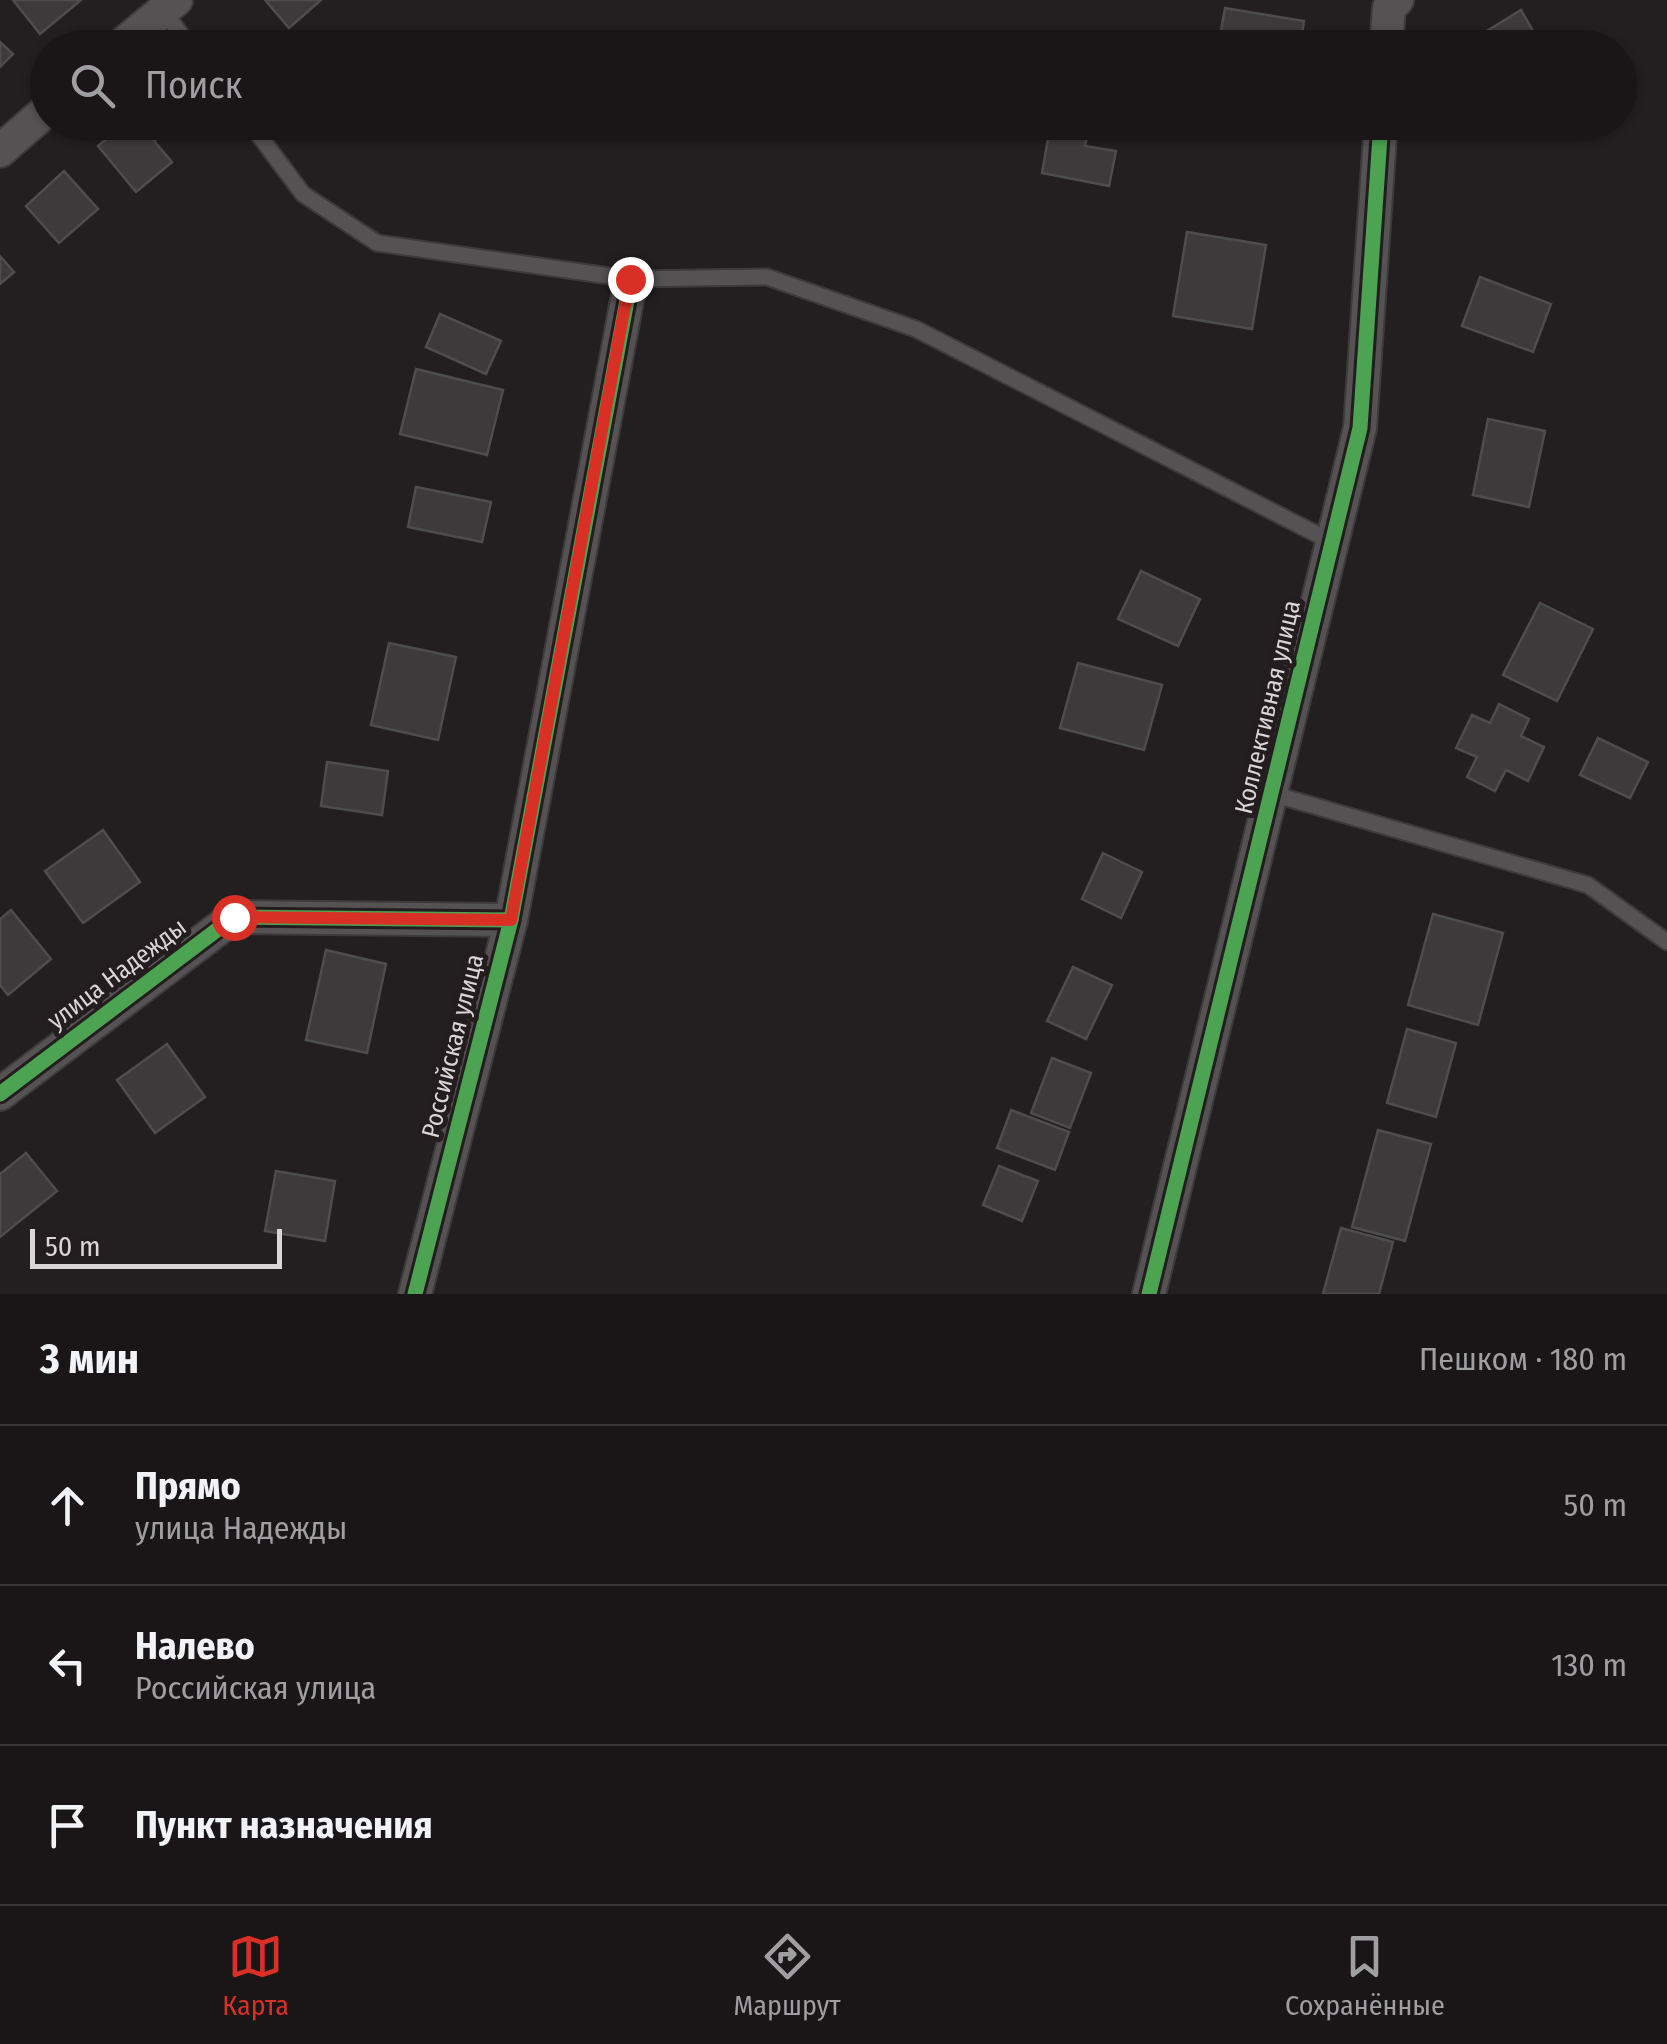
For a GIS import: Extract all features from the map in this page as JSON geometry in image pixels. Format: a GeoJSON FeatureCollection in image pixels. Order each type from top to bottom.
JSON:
{"type":"FeatureCollection","features":[{"type":"Feature","properties":{"kind":"street"},"geometry":{"type":"LineString","coordinates":[[1387,30],[1389,8],[1397,0]]}},
{"type":"Feature","properties":{"kind":"street"},"geometry":{"type":"LineString","coordinates":[[139,30],[169,4]]}},
{"type":"Feature","properties":{"kind":"street"},"geometry":{"type":"LineString","coordinates":[[0,151],[30,125]]}},
{"type":"Feature","properties":{"kind":"street","name":"Коллективная улица"},"geometry":{"type":"LineString","coordinates":[[1149,1294],[1360,428],[1380,140]]}},
{"type":"Feature","properties":{"kind":"street","name":"Российская улица"},"geometry":{"type":"LineString","coordinates":[[415,1294],[511,920],[630,279]]}},
{"type":"Feature","properties":{"kind":"street","name":"улица Надежды"},"geometry":{"type":"LineString","coordinates":[[0,1094],[234,917],[511,920]]}},
{"type":"Feature","properties":{"kind":"lane"},"geometry":{"type":"LineString","coordinates":[[169,4],[182,30]]}},
{"type":"Feature","properties":{"kind":"lane"},"geometry":{"type":"LineString","coordinates":[[263,140],[304,194],[377,243],[630,279],[767,277],[916,329],[1333,542]]}},
{"type":"Feature","properties":{"kind":"lane"},"geometry":{"type":"LineString","coordinates":[[1273,794],[1588,884],[1667,942]]}},
{"type":"Feature","properties":{"kind":"building"},"geometry":{"type":"Polygon","coordinates":[[[13,0],[81,0],[45,30],[37,30],[13,0]]]}},
{"type":"Feature","properties":{"kind":"building"},"geometry":{"type":"Polygon","coordinates":[[[265,0],[321,0],[289,28],[265,0]]]}},
{"type":"Feature","properties":{"kind":"building"},"geometry":{"type":"Polygon","coordinates":[[[1225,8],[1304,21],[1303,30],[1221,30],[1225,8]]]}},
{"type":"Feature","properties":{"kind":"building"},"geometry":{"type":"Polygon","coordinates":[[[1521,10],[1533,30],[1489,30],[1521,10]]]}},
{"type":"Feature","properties":{"kind":"building"},"geometry":{"type":"Polygon","coordinates":[[[0,42],[13,54],[0,67],[0,42]]]}},
{"type":"Feature","properties":{"kind":"building"},"geometry":{"type":"Polygon","coordinates":[[[105,140],[155,140],[172,162],[136,192],[98,146],[105,140]]]}},
{"type":"Feature","properties":{"kind":"building"},"geometry":{"type":"Polygon","coordinates":[[[1048,140],[1086,140],[1085,146],[1116,151],[1109,186],[1042,173],[1048,140]]]}},
{"type":"Feature","properties":{"kind":"building"},"geometry":{"type":"Polygon","coordinates":[[[64,171],[98,209],[59,243],[26,206],[64,171]]]}},
{"type":"Feature","properties":{"kind":"building"},"geometry":{"type":"Polygon","coordinates":[[[1187,232],[1266,245],[1252,329],[1173,316],[1187,232]]]}},
{"type":"Feature","properties":{"kind":"building"},"geometry":{"type":"Polygon","coordinates":[[[0,256],[14,272],[0,284],[0,256]]]}},
{"type":"Feature","properties":{"kind":"building"},"geometry":{"type":"Polygon","coordinates":[[[1480,277],[1551,304],[1533,352],[1462,326],[1480,277]]]}},
{"type":"Feature","properties":{"kind":"building"},"geometry":{"type":"Polygon","coordinates":[[[440,314],[501,341],[486,374],[426,347],[440,314]]]}},
{"type":"Feature","properties":{"kind":"building"},"geometry":{"type":"Polygon","coordinates":[[[416,369],[503,390],[487,455],[400,434],[416,369]]]}},
{"type":"Feature","properties":{"kind":"building"},"geometry":{"type":"Polygon","coordinates":[[[1488,419],[1545,431],[1529,507],[1473,495],[1488,419]]]}},
{"type":"Feature","properties":{"kind":"building"},"geometry":{"type":"Polygon","coordinates":[[[416,487],[491,502],[482,542],[408,527],[416,487]]]}},
{"type":"Feature","properties":{"kind":"building"},"geometry":{"type":"Polygon","coordinates":[[[1141,571],[1200,599],[1178,646],[1118,619],[1141,571]]]}},
{"type":"Feature","properties":{"kind":"building"},"geometry":{"type":"Polygon","coordinates":[[[1540,603],[1593,629],[1557,701],[1503,675],[1540,603]]]}},
{"type":"Feature","properties":{"kind":"building"},"geometry":{"type":"Polygon","coordinates":[[[389,643],[456,657],[438,740],[371,725],[389,643]]]}},
{"type":"Feature","properties":{"kind":"building"},"geometry":{"type":"Polygon","coordinates":[[[1078,663],[1162,685],[1144,750],[1060,728],[1078,663]]]}},
{"type":"Feature","properties":{"kind":"building"},"geometry":{"type":"Polygon","coordinates":[[[1499,704],[1529,719],[1521,736],[1544,747],[1528,781],[1506,770],[1495,791],[1467,777],[1477,757],[1456,748],[1472,715],[1490,723],[1499,704]]]}},
{"type":"Feature","properties":{"kind":"building"},"geometry":{"type":"Polygon","coordinates":[[[1598,738],[1648,762],[1630,798],[1580,775],[1598,738]]]}},
{"type":"Feature","properties":{"kind":"building"},"geometry":{"type":"Polygon","coordinates":[[[327,762],[388,771],[382,815],[321,806],[327,762]]]}},
{"type":"Feature","properties":{"kind":"building"},"geometry":{"type":"Polygon","coordinates":[[[103,830],[140,882],[83,923],[45,871],[103,830]]]}},
{"type":"Feature","properties":{"kind":"building"},"geometry":{"type":"Polygon","coordinates":[[[1103,853],[1142,872],[1121,918],[1082,899],[1103,853]]]}},
{"type":"Feature","properties":{"kind":"building"},"geometry":{"type":"Polygon","coordinates":[[[11,910],[51,959],[8,995],[0,985],[0,919],[11,910]]]}},
{"type":"Feature","properties":{"kind":"building"},"geometry":{"type":"Polygon","coordinates":[[[1433,914],[1503,933],[1478,1025],[1408,1005],[1433,914]]]}},
{"type":"Feature","properties":{"kind":"building"},"geometry":{"type":"Polygon","coordinates":[[[326,950],[386,964],[367,1053],[306,1040],[326,950]]]}},
{"type":"Feature","properties":{"kind":"building"},"geometry":{"type":"Polygon","coordinates":[[[1073,967],[1112,985],[1086,1039],[1047,1021],[1073,967]]]}},
{"type":"Feature","properties":{"kind":"building"},"geometry":{"type":"Polygon","coordinates":[[[1407,1029],[1456,1043],[1436,1117],[1387,1103],[1407,1029]]]}},
{"type":"Feature","properties":{"kind":"building"},"geometry":{"type":"Polygon","coordinates":[[[167,1044],[205,1097],[155,1133],[117,1080],[167,1044]]]}},
{"type":"Feature","properties":{"kind":"building"},"geometry":{"type":"Polygon","coordinates":[[[1052,1058],[1091,1073],[1070,1128],[1031,1113],[1052,1058]]]}},
{"type":"Feature","properties":{"kind":"building"},"geometry":{"type":"Polygon","coordinates":[[[1011,1110],[1069,1132],[1055,1170],[997,1148],[1011,1110]]]}},
{"type":"Feature","properties":{"kind":"building"},"geometry":{"type":"Polygon","coordinates":[[[1378,1130],[1431,1144],[1405,1241],[1352,1227],[1378,1130]]]}},
{"type":"Feature","properties":{"kind":"building"},"geometry":{"type":"Polygon","coordinates":[[[26,1153],[57,1191],[0,1237],[0,1174],[26,1153]]]}},
{"type":"Feature","properties":{"kind":"building"},"geometry":{"type":"Polygon","coordinates":[[[999,1166],[1038,1181],[1022,1221],[983,1205],[999,1166]]]}},
{"type":"Feature","properties":{"kind":"building"},"geometry":{"type":"Polygon","coordinates":[[[276,1171],[335,1181],[325,1241],[265,1231],[276,1171]]]}},
{"type":"Feature","properties":{"kind":"building"},"geometry":{"type":"Polygon","coordinates":[[[1341,1228],[1393,1242],[1379,1294],[1323,1294],[1341,1228]]]}},
{"type":"Feature","properties":{"kind":"cycle path"},"geometry":{"type":"LineString","coordinates":[[1149,1294],[1360,428],[1380,140]]}},
{"type":"Feature","properties":{"kind":"cycle path"},"geometry":{"type":"LineString","coordinates":[[415,1294],[511,920],[631,279]]}},
{"type":"Feature","properties":{"kind":"cycle path"},"geometry":{"type":"LineString","coordinates":[[0,1094],[234,917],[511,920]]}},
{"type":"Feature","properties":{"kind":"route"},"geometry":{"type":"LineString","coordinates":[[234,917],[511,920],[630,279]]}}]}
